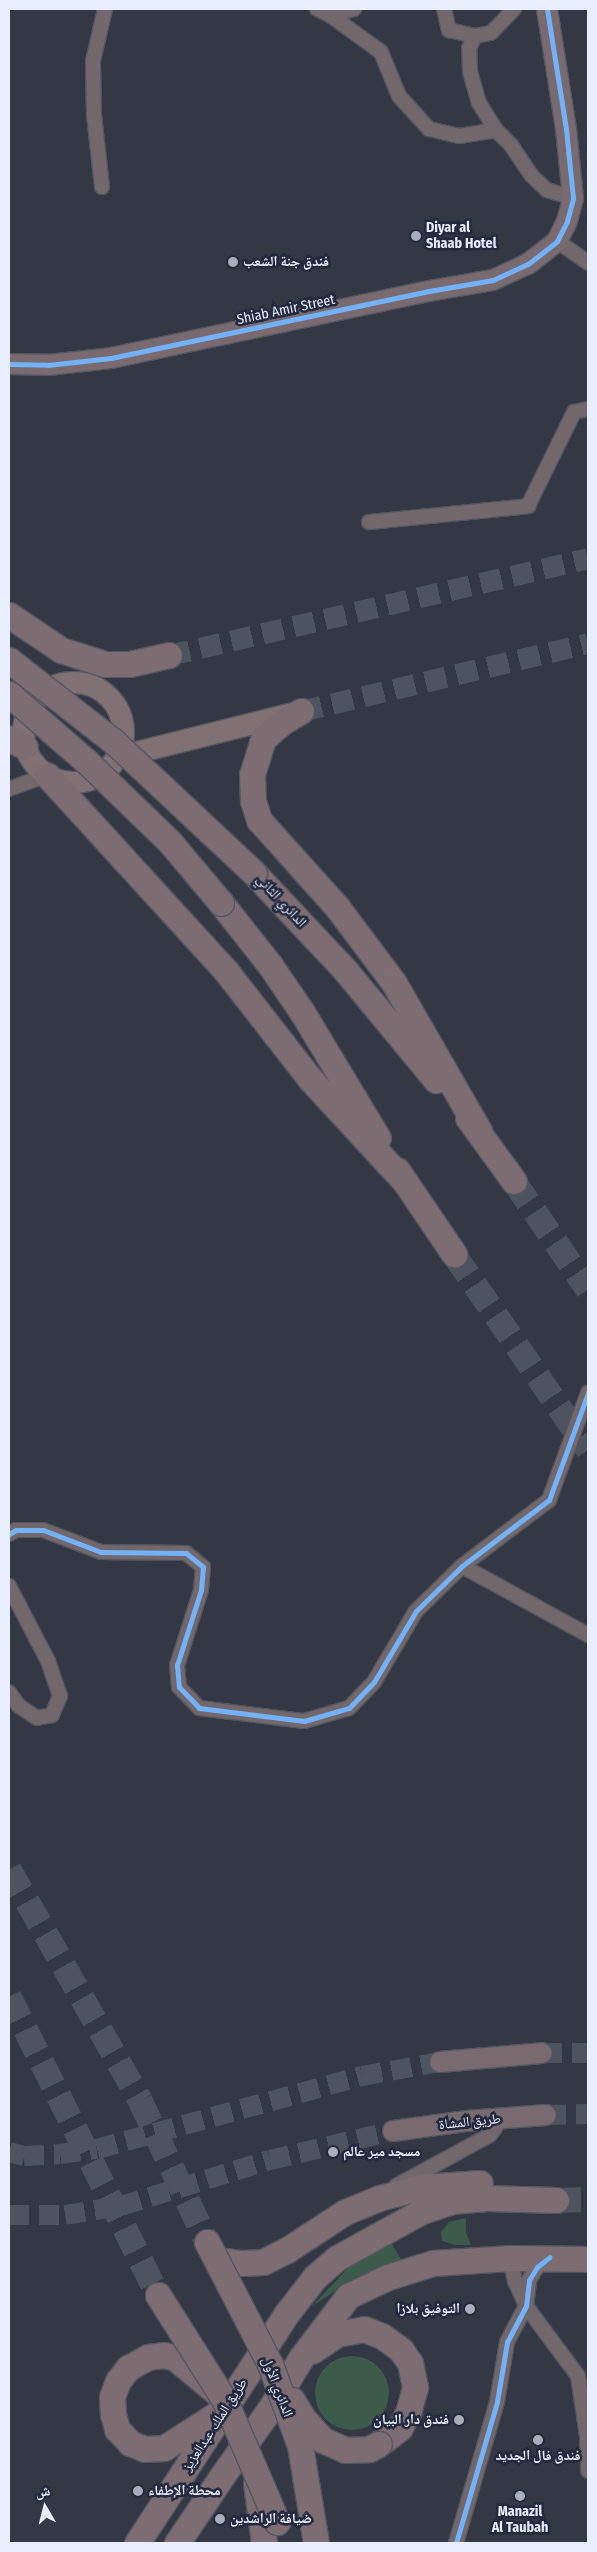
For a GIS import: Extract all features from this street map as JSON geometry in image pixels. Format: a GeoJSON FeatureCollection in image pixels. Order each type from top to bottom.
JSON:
{"type":"FeatureCollection","features":[{"type":"Feature","properties":{"kind":"highway"},"geometry":{"type":"LineString","coordinates":[[9,615],[61,650],[105,664],[130,664],[170,656]]}},
{"type":"Feature","properties":{"kind":"highway","name":"الدائري الثاني"},"geometry":{"type":"LineString","coordinates":[[9,660],[112,741],[254,873],[345,970],[479,1131],[514,1180]]}},
{"type":"Feature","properties":{"kind":"highway"},"geometry":{"type":"LineString","coordinates":[[9,694],[85,760],[169,841],[221,903],[270,965],[297,1004],[406,1183],[454,1254]]}},
{"type":"Feature","properties":{"kind":"highway"},"geometry":{"type":"LineString","coordinates":[[301,711],[281,723],[263,739],[252,774],[253,801],[259,820],[337,907],[394,983],[479,1131]]}},
{"type":"Feature","properties":{"kind":"highway"},"geometry":{"type":"LineString","coordinates":[[47,775],[226,971],[311,1080],[406,1183]]}},
{"type":"Feature","properties":{"kind":"highway","name":"طريق الملك عبدالعزيز"},"geometry":{"type":"LineString","coordinates":[[137,2543],[287,2313],[315,2278],[337,2258],[422,2211],[452,2201],[488,2198],[556,2200],[526,2183],[459,2183],[422,2187],[379,2198]]}},
{"type":"Feature","properties":{"kind":"highway","name":"الدائري الأول"},"geometry":{"type":"LineString","coordinates":[[316,2543],[300,2446],[270,2364],[212,2251],[263,2262],[287,2250],[337,2216],[379,2198]]}},
{"type":"Feature","properties":{"kind":"highway"},"geometry":{"type":"LineString","coordinates":[[177,2543],[270,2409],[301,2358],[348,2296],[388,2277],[433,2263],[510,2258],[550,2257],[588,2259]]}},
{"type":"Feature","properties":{"kind":"highway"},"geometry":{"type":"LineString","coordinates":[[158,2295],[227,2403],[250,2457],[273,2525],[264,2543]]}},
{"type":"Feature","properties":{"kind":"highway"},"geometry":{"type":"LineString","coordinates":[[270,2364],[303,2418],[323,2440],[345,2450],[369,2448],[379,2444],[400,2428],[409,2410],[414,2387],[410,2363],[401,2350],[382,2336],[364,2330],[337,2334],[301,2358]]}},
{"type":"Feature","properties":{"kind":"highway"},"geometry":{"type":"LineString","coordinates":[[164,2355],[175,2358],[227,2403],[208,2421],[164,2448],[145,2449],[130,2443],[117,2429],[112,2414],[112,2397],[118,2381],[128,2368],[148,2357],[164,2355]]}},
{"type":"Feature","properties":{"kind":"main road"},"geometry":{"type":"LineString","coordinates":[[86,683],[170,656]]}},
{"type":"Feature","properties":{"kind":"main road"},"geometry":{"type":"LineString","coordinates":[[86,683],[100,689],[112,700],[120,713],[123,728],[122,743],[116,757],[106,770],[85,780],[61,781],[47,775],[17,742],[22,731],[25,716],[32,703],[42,692],[56,684],[86,683]]}},
{"type":"Feature","properties":{"kind":"main road"},"geometry":{"type":"LineString","coordinates":[[116,757],[301,711]]}},
{"type":"Feature","properties":{"kind":"street"},"geometry":{"type":"LineString","coordinates":[[102,187],[94,115],[93,61],[105,9]]}},
{"type":"Feature","properties":{"kind":"street"},"geometry":{"type":"LineString","coordinates":[[317,9],[330,15],[381,52],[399,96],[428,130],[459,136],[496,130]]}},
{"type":"Feature","properties":{"kind":"street"},"geometry":{"type":"LineString","coordinates":[[330,15],[354,9]]}},
{"type":"Feature","properties":{"kind":"street"},"geometry":{"type":"LineString","coordinates":[[444,9],[449,30],[475,36],[491,33],[514,9]]}},
{"type":"Feature","properties":{"kind":"street"},"geometry":{"type":"LineString","coordinates":[[547,9],[566,129],[573,198],[567,222],[557,241],[588,264]]}},
{"type":"Feature","properties":{"kind":"street"},"geometry":{"type":"LineString","coordinates":[[475,36],[470,48],[470,71],[479,103],[496,130],[511,145],[532,176],[547,190],[573,198]]}},
{"type":"Feature","properties":{"kind":"street","name":"Shiab Amir Street"},"geometry":{"type":"LineString","coordinates":[[9,364],[48,365],[111,358],[429,291],[493,280],[528,264],[557,241]]}},
{"type":"Feature","properties":{"kind":"street"},"geometry":{"type":"LineString","coordinates":[[369,522],[528,506],[574,412],[588,409]]}},
{"type":"Feature","properties":{"kind":"street"},"geometry":{"type":"LineString","coordinates":[[9,789],[47,775]]}},
{"type":"Feature","properties":{"kind":"street"},"geometry":{"type":"LineString","coordinates":[[9,1534],[16,1530],[43,1530],[102,1552],[186,1553],[203,1567],[201,1590],[177,1666],[179,1687],[199,1708],[304,1721],[349,1708],[374,1682],[416,1612],[462,1566],[549,1500],[588,1393]]}},
{"type":"Feature","properties":{"kind":"street"},"geometry":{"type":"LineString","coordinates":[[462,1566],[588,1636]]}},
{"type":"Feature","properties":{"kind":"street"},"geometry":{"type":"LineString","coordinates":[[9,1586],[48,1661],[60,1696],[52,1714],[37,1718],[19,1706],[9,1692]]}},
{"type":"Feature","properties":{"kind":"street"},"geometry":{"type":"LineString","coordinates":[[440,2062],[542,2053]]}},
{"type":"Feature","properties":{"kind":"street","name":"طريق المشاة"},"geometry":{"type":"LineString","coordinates":[[393,2131],[546,2115]]}},
{"type":"Feature","properties":{"kind":"street"},"geometry":{"type":"LineString","coordinates":[[379,2198],[402,2181],[490,2135],[495,2128],[496,2119]]}},
{"type":"Feature","properties":{"kind":"street"},"geometry":{"type":"LineString","coordinates":[[456,2543],[496,2402],[507,2342],[526,2306],[528,2280],[537,2266],[550,2257]]}},
{"type":"Feature","properties":{"kind":"street"},"geometry":{"type":"LineString","coordinates":[[510,2258],[515,2281],[526,2306],[585,2385],[588,2471]]}},
{"type":"Feature","properties":{"kind":"green space"},"geometry":{"type":"Polygon","coordinates":[[[466,2218],[466,2232],[471,2245],[455,2245],[442,2241],[441,2232],[449,2222],[466,2218]]]}},
{"type":"Feature","properties":{"kind":"green space"},"geometry":{"type":"Polygon","coordinates":[[[391,2243],[401,2259],[355,2278],[311,2307],[349,2267],[391,2243]]]}},
{"type":"Feature","properties":{"kind":"green space"},"geometry":{"type":"Polygon","coordinates":[[[352,2356],[373,2362],[383,2372],[389,2393],[383,2414],[373,2424],[352,2430],[331,2424],[321,2414],[315,2393],[321,2372],[331,2362],[352,2356]]]}},
{"type":"Feature","properties":{"kind":"tunnel"},"geometry":{"type":"LineString","coordinates":[[169,655],[588,558]]}},
{"type":"Feature","properties":{"kind":"tunnel"},"geometry":{"type":"LineString","coordinates":[[301,711],[588,643]]}},
{"type":"Feature","properties":{"kind":"tunnel"},"geometry":{"type":"LineString","coordinates":[[514,1181],[588,1289]]}},
{"type":"Feature","properties":{"kind":"tunnel"},"geometry":{"type":"LineString","coordinates":[[454,1254],[588,1449]]}},
{"type":"Feature","properties":{"kind":"tunnel"},"geometry":{"type":"LineString","coordinates":[[9,1869],[140,2100],[207,2242]]}},
{"type":"Feature","properties":{"kind":"tunnel"},"geometry":{"type":"LineString","coordinates":[[9,1996],[158,2295]]}},
{"type":"Feature","properties":{"kind":"tunnel"},"geometry":{"type":"LineString","coordinates":[[542,2053],[588,2053]]}},
{"type":"Feature","properties":{"kind":"tunnel"},"geometry":{"type":"LineString","coordinates":[[9,2152],[24,2156],[97,2149],[362,2076],[440,2062]]}},
{"type":"Feature","properties":{"kind":"tunnel"},"geometry":{"type":"LineString","coordinates":[[546,2115],[588,2114]]}},
{"type":"Feature","properties":{"kind":"tunnel"},"geometry":{"type":"LineString","coordinates":[[9,2215],[65,2215],[121,2206],[270,2160],[393,2131]]}},
{"type":"Feature","properties":{"kind":"tunnel"},"geometry":{"type":"LineString","coordinates":[[556,2200],[588,2199]]}},
{"type":"Feature","properties":{"kind":"cycle path"},"geometry":{"type":"LineString","coordinates":[[9,364],[48,365],[111,358],[429,291],[493,280],[528,264],[557,241],[567,221],[573,198],[566,129],[547,9]]}},
{"type":"Feature","properties":{"kind":"cycle path"},"geometry":{"type":"LineString","coordinates":[[9,1534],[16,1530],[43,1530],[101,1552],[186,1553],[203,1567],[201,1590],[177,1665],[179,1687],[199,1708],[304,1721],[349,1708],[374,1682],[416,1611],[462,1566],[549,1500],[588,1393]]}},
{"type":"Feature","properties":{"kind":"cycle path"},"geometry":{"type":"LineString","coordinates":[[456,2543],[497,2402],[507,2342],[526,2306],[529,2280],[537,2267],[550,2257]]}},
{"type":"Feature","properties":{"kind":"place","name":"Diyar al Shaab Hotel"},"geometry":{"type":"Point","coordinates":[416,236]}},
{"type":"Feature","properties":{"kind":"place","name":"فندق جنة الشعب"},"geometry":{"type":"Point","coordinates":[233,262]}},
{"type":"Feature","properties":{"kind":"place","name":"مسجد مير عالم"},"geometry":{"type":"Point","coordinates":[333,2152]}},
{"type":"Feature","properties":{"kind":"place","name":"التوفيق بلازا"},"geometry":{"type":"Point","coordinates":[470,2309]}},
{"type":"Feature","properties":{"kind":"place","name":"فندق دار البيان"},"geometry":{"type":"Point","coordinates":[459,2420]}},
{"type":"Feature","properties":{"kind":"place","name":"فندق فال الجديد"},"geometry":{"type":"Point","coordinates":[538,2440]}},
{"type":"Feature","properties":{"kind":"place","name":"محطة الإطفاء"},"geometry":{"type":"Point","coordinates":[138,2491]}},
{"type":"Feature","properties":{"kind":"place","name":"Manazil Al Taubah"},"geometry":{"type":"Point","coordinates":[520,2496]}},
{"type":"Feature","properties":{"kind":"place","name":"ضيافة الراشدين"},"geometry":{"type":"Point","coordinates":[220,2519]}}]}
